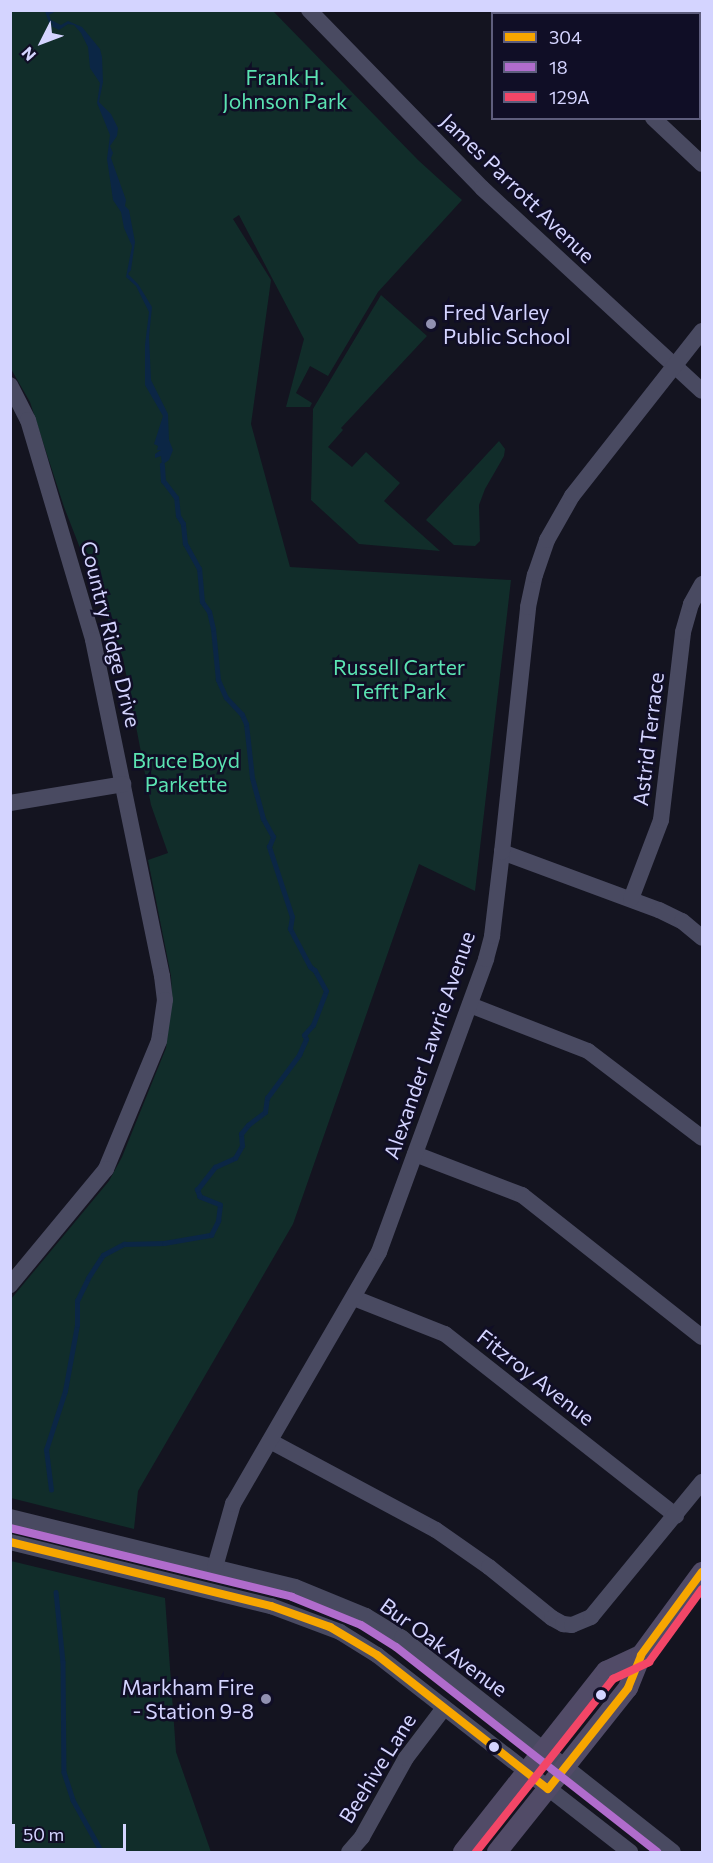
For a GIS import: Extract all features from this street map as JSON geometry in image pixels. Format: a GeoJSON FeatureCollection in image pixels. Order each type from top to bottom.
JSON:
{"type":"FeatureCollection","features":[{"type":"Feature","properties":{"kind":"main road"},"geometry":{"type":"LineString","coordinates":[[497,1852],[628,1688],[641,1655],[702,1572]]}},
{"type":"Feature","properties":{"kind":"main road"},"geometry":{"type":"LineString","coordinates":[[463,1852],[606,1671],[641,1655]]}},
{"type":"Feature","properties":{"kind":"street","name":"James Parrott Avenue"},"geometry":{"type":"LineString","coordinates":[[309,10],[482,188],[702,391]]}},
{"type":"Feature","properties":{"kind":"street"},"geometry":{"type":"LineString","coordinates":[[655,120],[702,164]]}},
{"type":"Feature","properties":{"kind":"street","name":"Alexander Lawrie Avenue"},"geometry":{"type":"LineString","coordinates":[[215,1567],[228,1514],[379,1252],[490,946],[528,607],[541,555],[553,528],[572,496],[702,331]]}},
{"type":"Feature","properties":{"kind":"street","name":"Country Ridge Drive"},"geometry":{"type":"LineString","coordinates":[[10,385],[28,420],[83,604],[123,784],[165,1000],[159,1041],[106,1168],[83,1200],[10,1285]]}},
{"type":"Feature","properties":{"kind":"street","name":"Astrid Terrace"},"geometry":{"type":"LineString","coordinates":[[631,899],[661,820],[683,632],[691,604],[702,584]]}},
{"type":"Feature","properties":{"kind":"street"},"geometry":{"type":"LineString","coordinates":[[10,803],[123,784]]}},
{"type":"Feature","properties":{"kind":"street"},"geometry":{"type":"LineString","coordinates":[[502,852],[670,915],[702,938]]}},
{"type":"Feature","properties":{"kind":"street"},"geometry":{"type":"LineString","coordinates":[[470,1005],[588,1051],[702,1138]]}},
{"type":"Feature","properties":{"kind":"street"},"geometry":{"type":"LineString","coordinates":[[415,1154],[522,1195],[702,1337]]}},
{"type":"Feature","properties":{"kind":"street","name":"Fitzroy Avenue"},"geometry":{"type":"LineString","coordinates":[[354,1298],[439,1330],[676,1516]]}},
{"type":"Feature","properties":{"kind":"street"},"geometry":{"type":"LineString","coordinates":[[270,1441],[444,1535],[563,1624],[581,1624],[591,1617],[702,1482]]}},
{"type":"Feature","properties":{"kind":"street","name":"Bur Oak Avenue"},"geometry":{"type":"LineString","coordinates":[[10,1518],[215,1567],[316,1594],[366,1616],[402,1638],[673,1852]]}},
{"type":"Feature","properties":{"kind":"street"},"geometry":{"type":"LineString","coordinates":[[10,1542],[272,1606],[316,1621],[361,1644],[630,1852]]}},
{"type":"Feature","properties":{"kind":"street","name":"Beehive Lane"},"geometry":{"type":"LineString","coordinates":[[349,1852],[362,1837],[406,1758],[444,1708]]}},
{"type":"Feature","properties":{"kind":"green space"},"geometry":{"type":"Polygon","coordinates":[[[11,11],[273,11],[418,160],[462,200],[378,292],[328,376],[310,366],[296,393],[312,403],[310,407],[286,407],[304,339],[239,215],[233,219],[271,280],[251,424],[290,567],[511,580],[475,891],[419,864],[293,1224],[138,1491],[134,1529],[11,1498],[11,1299],[109,1181],[122,1157],[166,1048],[172,996],[171,976],[148,860],[168,853],[151,805],[123,658],[64,507],[30,402],[11,369],[11,11]]]}},
{"type":"Feature","properties":{"kind":"green space"},"geometry":{"type":"Polygon","coordinates":[[[381,295],[427,336],[341,428],[343,430],[328,447],[352,467],[366,452],[400,483],[384,501],[440,551],[359,544],[311,500],[313,409],[381,295]]]}},
{"type":"Feature","properties":{"kind":"green space"},"geometry":{"type":"Polygon","coordinates":[[[499,441],[505,449],[504,456],[485,489],[479,505],[480,541],[475,546],[454,545],[426,520],[499,441]]]}},
{"type":"Feature","properties":{"kind":"green space"},"geometry":{"type":"Polygon","coordinates":[[[11,1561],[165,1598],[176,1752],[211,1852],[11,1852],[11,1561]]]}},
{"type":"Feature","properties":{"kind":"water"},"geometry":{"type":"Polygon","coordinates":[[[45,11],[56,11],[49,15],[51,20],[61,25],[68,21],[82,27],[100,49],[103,82],[99,102],[111,114],[118,128],[117,136],[110,146],[113,153],[111,158],[126,200],[125,206],[129,210],[135,242],[131,270],[128,274],[138,284],[152,307],[149,337],[151,380],[168,414],[169,440],[173,450],[169,460],[162,465],[161,456],[155,458],[155,454],[161,450],[157,450],[158,446],[154,444],[163,416],[145,385],[145,345],[149,312],[136,286],[126,277],[132,246],[124,228],[121,212],[113,200],[107,159],[110,135],[97,103],[100,83],[90,68],[88,47],[81,33],[74,25],[68,24],[59,30],[51,26],[53,24],[49,23],[45,11]]]}},
{"type":"Feature","properties":{"kind":"waterway"},"geometry":{"type":"LineString","coordinates":[[51,1490],[46,1450],[65,1391],[77,1325],[77,1301],[88,1278],[103,1255],[124,1244],[164,1243],[211,1235],[218,1221],[220,1205],[200,1197],[197,1190],[215,1167],[235,1158],[242,1146],[241,1134],[248,1125],[265,1112],[267,1098],[299,1055],[306,1039],[304,1035],[313,1025],[326,991],[290,929],[292,917],[269,847],[273,837],[263,819],[252,778],[246,724],[242,715],[226,698],[218,680],[213,629],[209,612],[202,602],[199,569],[185,544],[183,524],[178,516],[176,498],[163,481],[162,465]]}},
{"type":"Feature","properties":{"kind":"waterway"},"geometry":{"type":"LineString","coordinates":[[56,1592],[63,1662],[64,1772],[73,1800],[102,1852]]}},
{"type":"Feature","properties":{"kind":"transit line","name":"18"},"geometry":{"type":"LineString","coordinates":[[10,1528],[292,1597],[361,1625],[396,1647],[657,1852]]}},
{"type":"Feature","properties":{"kind":"transit line","name":"304"},"geometry":{"type":"LineString","coordinates":[[10,1542],[271,1606],[330,1627],[377,1655],[548,1789],[628,1688],[641,1655],[702,1572]]}},
{"type":"Feature","properties":{"kind":"transit line","name":"129A"},"geometry":{"type":"LineString","coordinates":[[476,1852],[613,1679],[649,1662],[702,1589]]}},
{"type":"Feature","properties":{"kind":"place","name":"Fred Varley Public School"},"geometry":{"type":"Point","coordinates":[431,324]}},
{"type":"Feature","properties":{"kind":"place","name":"Markham Fire - Station 9-8"},"geometry":{"type":"Point","coordinates":[266,1699]}},
{"type":"Feature","properties":{"kind":"park label","name":"Frank H. Johnson Park"},"geometry":{"type":"Point","coordinates":[285,89]}},
{"type":"Feature","properties":{"kind":"park label","name":"Russell Carter Tefft Park"},"geometry":{"type":"Point","coordinates":[399,679]}},
{"type":"Feature","properties":{"kind":"park label","name":"Bruce Boyd Parkette"},"geometry":{"type":"Point","coordinates":[186,772]}}]}
